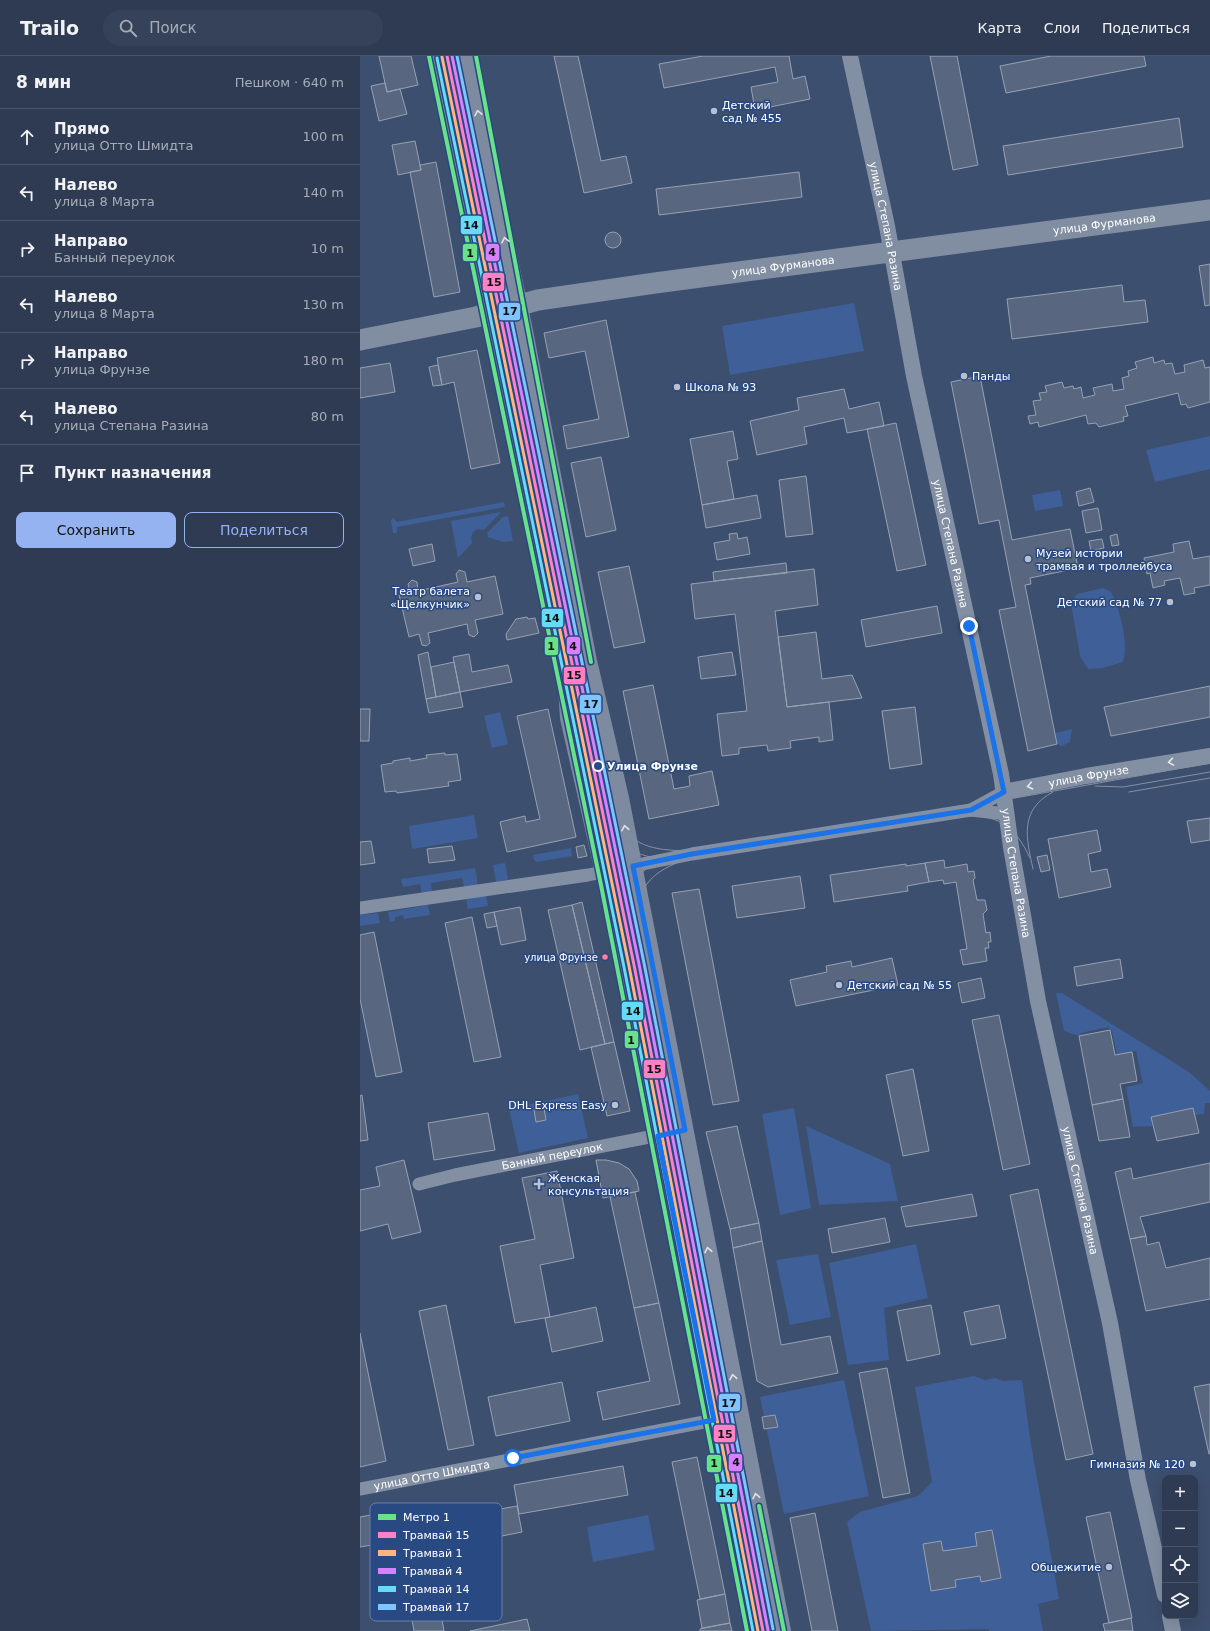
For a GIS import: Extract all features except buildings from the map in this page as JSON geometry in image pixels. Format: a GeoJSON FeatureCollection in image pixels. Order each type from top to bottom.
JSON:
{"type":"FeatureCollection","features":[{"type":"Feature","properties":{"kind":"main road"},"geometry":{"type":"LineString","coordinates":[[437,56],[491,313],[565,681],[569,718],[604,872],[658,1136],[754,1631]]}},
{"type":"Feature","properties":{"kind":"main road"},"geometry":{"type":"LineString","coordinates":[[466,56],[518,306],[588,661],[620,798],[782,1631]]}},
{"type":"Feature","properties":{"kind":"main road","name":"улица Фурманова"},"geometry":{"type":"LineString","coordinates":[[360,340],[407,332],[491,313],[538,300],[655,283],[1210,210]]}},
{"type":"Feature","properties":{"kind":"street","name":"улица Степана Разина"},"geometry":{"type":"LineString","coordinates":[[850,56],[892,252],[914,376],[1004,792],[1006,814],[1038,1001],[1110,1323],[1138,1480],[1162,1583]]}},
{"type":"Feature","properties":{"kind":"street","name":"улица Фрунзе"},"geometry":{"type":"LineString","coordinates":[[971,810],[1004,792],[1086,776],[1210,756]]}},
{"type":"Feature","properties":{"kind":"street","name":"улица Фрунзе"},"geometry":{"type":"LineString","coordinates":[[360,908],[604,872],[692,854],[971,810],[1006,814]]}},
{"type":"Feature","properties":{"kind":"street","name":"Банный переулок"},"geometry":{"type":"LineString","coordinates":[[419,1184],[506,1164],[685,1130]]}},
{"type":"Feature","properties":{"kind":"street","name":"улица Отто Шмидта"},"geometry":{"type":"LineString","coordinates":[[360,1489],[740,1415]]}},
{"type":"Feature","properties":{"kind":"street"},"geometry":{"type":"LineString","coordinates":[[1171,1619],[1173,1631]]}},
{"type":"Feature","properties":{"kind":"shaded area"},"geometry":{"type":"Polygon","coordinates":[[[854,303],[864,351],[730,375],[722,326],[854,303]]]}},
{"type":"Feature","properties":{"kind":"shaded area"},"geometry":{"type":"Polygon","coordinates":[[[1210,436],[1210,469],[1155,482],[1146,450],[1210,436]]]}},
{"type":"Feature","properties":{"kind":"shaded area"},"geometry":{"type":"Polygon","coordinates":[[[1060,490],[1063,506],[1035,511],[1032,495],[1060,490]]]}},
{"type":"Feature","properties":{"kind":"shaded area"},"geometry":{"type":"Polygon","coordinates":[[[504,502],[505,507],[397,527],[397,533],[393,533],[391,520],[393,518],[397,522],[504,502]]]}},
{"type":"Feature","properties":{"kind":"shaded area"},"geometry":{"type":"Polygon","coordinates":[[[501,512],[484,530],[478,529],[473,532],[471,538],[472,543],[458,558],[451,521],[501,512]]]}},
{"type":"Feature","properties":{"kind":"shaded area"},"geometry":{"type":"Polygon","coordinates":[[[508,516],[513,541],[503,542],[488,537],[487,533],[503,517],[508,516]]]}},
{"type":"Feature","properties":{"kind":"shaded area"},"geometry":{"type":"Polygon","coordinates":[[[1103,588],[1111,592],[1118,608],[1123,627],[1125,654],[1123,662],[1103,668],[1088,669],[1080,656],[1071,603],[1077,594],[1103,588]]]}},
{"type":"Feature","properties":{"kind":"shaded area"},"geometry":{"type":"Polygon","coordinates":[[[500,712],[508,744],[492,748],[484,716],[500,712]]]}},
{"type":"Feature","properties":{"kind":"shaded area"},"geometry":{"type":"Polygon","coordinates":[[[1072,729],[1070,742],[1062,746],[1057,744],[1055,733],[1072,729]]]}},
{"type":"Feature","properties":{"kind":"shaded area"},"geometry":{"type":"Polygon","coordinates":[[[474,815],[478,838],[412,849],[409,826],[474,815]]]}},
{"type":"Feature","properties":{"kind":"shaded area"},"geometry":{"type":"Polygon","coordinates":[[[571,848],[572,856],[537,862],[534,860],[533,855],[571,848]]]}},
{"type":"Feature","properties":{"kind":"shaded area"},"geometry":{"type":"Polygon","coordinates":[[[505,863],[508,880],[496,882],[493,865],[505,863]]]}},
{"type":"Feature","properties":{"kind":"shaded area"},"geometry":{"type":"Polygon","coordinates":[[[475,868],[478,885],[464,887],[462,878],[431,883],[432,892],[422,894],[420,884],[403,887],[401,879],[475,868]]]}},
{"type":"Feature","properties":{"kind":"shaded area"},"geometry":{"type":"Polygon","coordinates":[[[486,895],[488,906],[468,909],[466,899],[486,895]]]}},
{"type":"Feature","properties":{"kind":"shaded area"},"geometry":{"type":"Polygon","coordinates":[[[428,905],[430,915],[404,919],[403,915],[395,917],[395,921],[390,922],[388,912],[428,905]]]}},
{"type":"Feature","properties":{"kind":"shaded area"},"geometry":{"type":"Polygon","coordinates":[[[378,913],[380,923],[360,926],[360,915],[378,913]]]}},
{"type":"Feature","properties":{"kind":"shaded area"},"geometry":{"type":"Polygon","coordinates":[[[1056,993],[1062,993],[1189,1072],[1210,1091],[1210,1103],[1205,1103],[1204,1114],[1195,1115],[1193,1108],[1152,1117],[1153,1126],[1133,1127],[1126,1087],[1143,1083],[1136,1051],[1117,1055],[1112,1031],[1108,1027],[1081,1033],[1079,1036],[1064,1031],[1056,993]]]}},
{"type":"Feature","properties":{"kind":"shaded area"},"geometry":{"type":"Polygon","coordinates":[[[578,1094],[588,1138],[519,1153],[509,1109],[578,1094]]]}},
{"type":"Feature","properties":{"kind":"shaded area"},"geometry":{"type":"Polygon","coordinates":[[[794,1108],[811,1208],[780,1215],[762,1114],[794,1108]]]}},
{"type":"Feature","properties":{"kind":"shaded area"},"geometry":{"type":"Polygon","coordinates":[[[806,1126],[890,1164],[898,1201],[819,1205],[806,1126]]]}},
{"type":"Feature","properties":{"kind":"shaded area"},"geometry":{"type":"Polygon","coordinates":[[[916,1244],[928,1298],[884,1308],[889,1360],[848,1365],[829,1263],[916,1244]]]}},
{"type":"Feature","properties":{"kind":"shaded area"},"geometry":{"type":"Polygon","coordinates":[[[818,1254],[831,1317],[790,1325],[776,1260],[818,1254]]]}},
{"type":"Feature","properties":{"kind":"shaded area"},"geometry":{"type":"Polygon","coordinates":[[[974,1376],[985,1380],[995,1378],[1003,1381],[1022,1380],[1031,1445],[1059,1599],[1038,1604],[1043,1631],[989,1631],[989,1629],[871,1631],[847,1522],[860,1512],[918,1496],[932,1482],[915,1387],[974,1376]]]}},
{"type":"Feature","properties":{"kind":"shaded area"},"geometry":{"type":"Polygon","coordinates":[[[844,1380],[869,1496],[784,1514],[760,1397],[844,1380]]]}},
{"type":"Feature","properties":{"kind":"shaded area"},"geometry":{"type":"Polygon","coordinates":[[[648,1515],[655,1550],[593,1562],[587,1527],[648,1515]]]}},
{"type":"Feature","properties":{"kind":"tram line","name":"15"},"geometry":{"type":"LineString","coordinates":[[447,56],[634,965],[763,1631]]}},
{"type":"Feature","properties":{"kind":"tram line","name":"4"},"geometry":{"type":"LineString","coordinates":[[452,56],[639,964],[768,1630]]}},
{"type":"Feature","properties":{"kind":"tram line","name":"17"},"geometry":{"type":"LineString","coordinates":[[457,56],[644,963],[773,1629]]}},
{"type":"Feature","properties":{"kind":"tram line","name":"1"},"geometry":{"type":"LineString","coordinates":[[442,57],[629,966],[758,1631]]}},
{"type":"Feature","properties":{"kind":"tram line","name":"14"},"geometry":{"type":"LineString","coordinates":[[437,58],[624,967],[753,1631]]}},
{"type":"Feature","properties":{"kind":"tram line"},"geometry":{"type":"LineString","coordinates":[[610,813],[618,824],[635,840],[653,848],[689,851],[1004,800],[1210,763]]}},
{"type":"Feature","properties":{"kind":"tram line"},"geometry":{"type":"LineString","coordinates":[[1095,786],[1123,787],[1210,772]]}},
{"type":"Feature","properties":{"kind":"tram line"},"geometry":{"type":"LineString","coordinates":[[1129,792],[1210,778]]}},
{"type":"Feature","properties":{"kind":"tram line"},"geometry":{"type":"LineString","coordinates":[[1033,869],[1027,835],[1030,816],[1042,799],[1053,792]]}},
{"type":"Feature","properties":{"kind":"tram line"},"geometry":{"type":"LineString","coordinates":[[603,816],[614,834],[626,846],[641,854],[662,859]]}},
{"type":"Feature","properties":{"kind":"tram line"},"geometry":{"type":"LineString","coordinates":[[635,934],[638,905],[641,894],[647,884],[654,876],[664,869],[691,858],[960,816],[984,817],[994,819],[1003,824],[1011,829],[1018,837],[1030,858]]}},
{"type":"Feature","properties":{"kind":"tram line"},"geometry":{"type":"LineString","coordinates":[[627,934],[628,905],[635,882],[651,865],[679,854]]}},
{"type":"Feature","properties":{"kind":"metro line","name":"1"},"geometry":{"type":"LineString","coordinates":[[429,56],[601,885],[747,1631]]}},
{"type":"Feature","properties":{"kind":"metro line","name":"1"},"geometry":{"type":"LineString","coordinates":[[476,56],[591,662]]}},
{"type":"Feature","properties":{"kind":"metro line","name":"1"},"geometry":{"type":"LineString","coordinates":[[759,1506],[784,1631]]}},
{"type":"Feature","properties":{"kind":"place","name":"Детский сад № 455"},"geometry":{"type":"Point","coordinates":[714,111]}},
{"type":"Feature","properties":{"kind":"place","name":"Панды"},"geometry":{"type":"Point","coordinates":[964,376]}},
{"type":"Feature","properties":{"kind":"place","name":"Школа № 93"},"geometry":{"type":"Point","coordinates":[677,387]}},
{"type":"Feature","properties":{"kind":"place","name":"Музей истории трамвая и троллейбуса"},"geometry":{"type":"Point","coordinates":[1028,559]}},
{"type":"Feature","properties":{"kind":"place","name":"Театр балета «Щелкунчик»"},"geometry":{"type":"Point","coordinates":[478,597]}},
{"type":"Feature","properties":{"kind":"place","name":"Детский сад № 77"},"geometry":{"type":"Point","coordinates":[1170,602]}},
{"type":"Feature","properties":{"kind":"place","name":"Улица Фрунзе"},"geometry":{"type":"Point","coordinates":[598,766]}},
{"type":"Feature","properties":{"kind":"place","name":"улица Фрунзе"},"geometry":{"type":"Point","coordinates":[605,957]}},
{"type":"Feature","properties":{"kind":"place","name":"Детский сад № 55"},"geometry":{"type":"Point","coordinates":[839,985]}},
{"type":"Feature","properties":{"kind":"place","name":"DHL Express Easy"},"geometry":{"type":"Point","coordinates":[615,1105]}},
{"type":"Feature","properties":{"kind":"place","name":"Женская консультация"},"geometry":{"type":"Point","coordinates":[539,1184]}},
{"type":"Feature","properties":{"kind":"place","name":"Гимназия № 120"},"geometry":{"type":"Point","coordinates":[1193,1464]}},
{"type":"Feature","properties":{"kind":"place","name":"Общежитие"},"geometry":{"type":"Point","coordinates":[1109,1567]}},
{"type":"Feature","properties":{"kind":"route"},"geometry":{"type":"LineString","coordinates":[[513,1458],[696,1422],[714,1420],[658,1136],[685,1130],[633,866],[692,854],[971,810],[1004,792],[969,626]]}}]}
